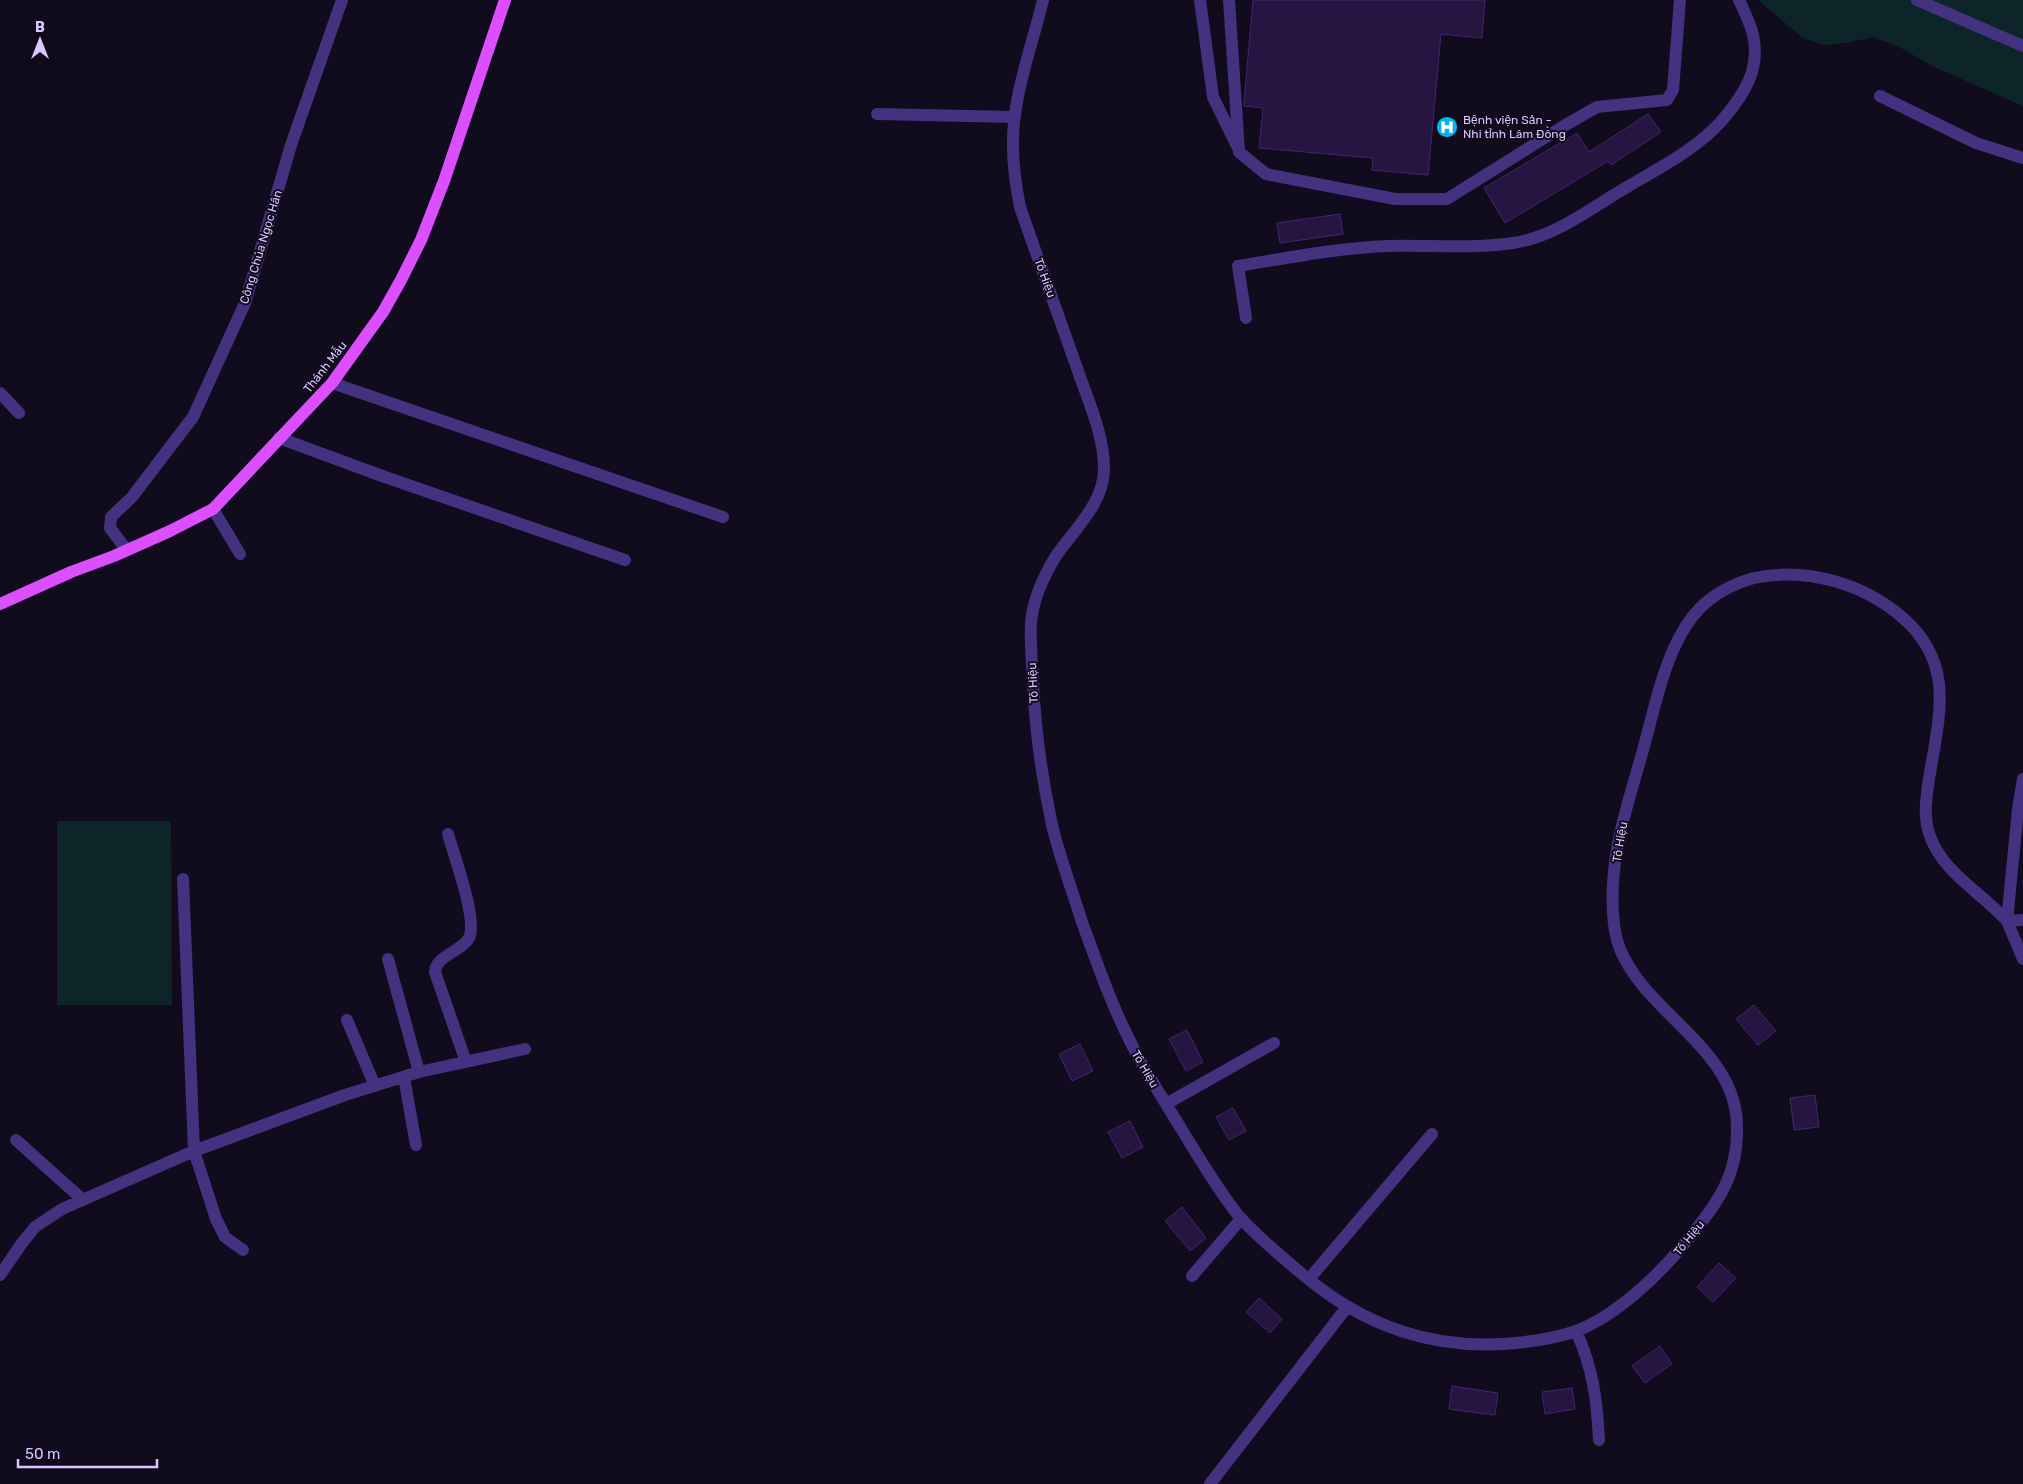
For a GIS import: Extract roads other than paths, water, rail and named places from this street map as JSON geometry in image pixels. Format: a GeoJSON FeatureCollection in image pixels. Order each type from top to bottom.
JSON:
{"type":"FeatureCollection","features":[{"type":"Feature","properties":{"kind":"main road","name":"Thánh Mẫu"},"geometry":{"type":"LineString","coordinates":[[0,604],[170,531],[213,509],[332,383],[383,312],[421,240],[444,181],[505,0]]}},
{"type":"Feature","properties":{"kind":"street","name":"Công Chúa Ngọc Hân"},"geometry":{"type":"LineString","coordinates":[[126,549],[110,528],[112,516],[132,497],[193,417],[245,303],[291,145],[342,0]]}},
{"type":"Feature","properties":{"kind":"street","name":"Tô Hiệu"},"geometry":{"type":"LineString","coordinates":[[1043,0],[1023,75],[1016,117],[1013,145],[1014,176],[1020,207],[1095,418],[1104,468],[1102,488],[1092,507],[1043,577],[1034,607],[1031,622],[1031,657],[1034,716],[1042,766],[1053,830],[1112,1005],[1135,1052],[1166,1104],[1222,1194],[1241,1218],[1308,1279],[1347,1307],[1403,1333],[1459,1344],[1499,1345],[1536,1341],[1576,1331],[1606,1316],[1633,1295],[1672,1259],[1719,1201],[1731,1172],[1738,1132],[1736,1112],[1730,1091],[1723,1076],[1700,1045],[1643,986],[1618,943],[1612,912],[1616,853],[1661,686],[1679,637],[1702,606],[1730,587],[1746,580],[1774,575],[1801,576],[1841,583],[1867,592],[1896,612],[1924,640],[1935,660],[1939,679],[1936,739],[1925,805],[1926,823],[1930,837],[1936,851],[1956,874],[1992,903],[2007,921]]}},
{"type":"Feature","properties":{"kind":"street"},"geometry":{"type":"LineString","coordinates":[[1200,0],[1213,97],[1240,152],[1266,174],[1395,199],[1448,199],[1597,107],[1667,100],[1673,90],[1680,0]]}},
{"type":"Feature","properties":{"kind":"street"},"geometry":{"type":"LineString","coordinates":[[1230,0],[1240,152]]}},
{"type":"Feature","properties":{"kind":"street"},"geometry":{"type":"LineString","coordinates":[[1246,318],[1238,266],[1334,250],[1387,246],[1503,244],[1542,236],[1573,220],[1687,151],[1708,135],[1732,109],[1752,73],[1756,50],[1753,31],[1739,0]]}},
{"type":"Feature","properties":{"kind":"street"},"geometry":{"type":"LineString","coordinates":[[1917,0],[2023,46]]}},
{"type":"Feature","properties":{"kind":"street"},"geometry":{"type":"LineString","coordinates":[[1880,96],[1976,143],[2023,158]]}},
{"type":"Feature","properties":{"kind":"street"},"geometry":{"type":"LineString","coordinates":[[877,114],[1016,117]]}},
{"type":"Feature","properties":{"kind":"street"},"geometry":{"type":"LineString","coordinates":[[332,383],[723,516]]}},
{"type":"Feature","properties":{"kind":"street"},"geometry":{"type":"LineString","coordinates":[[0,393],[19,413]]}},
{"type":"Feature","properties":{"kind":"street"},"geometry":{"type":"LineString","coordinates":[[279,438],[384,478],[625,560]]}},
{"type":"Feature","properties":{"kind":"street"},"geometry":{"type":"LineString","coordinates":[[213,509],[240,554]]}},
{"type":"Feature","properties":{"kind":"street"},"geometry":{"type":"LineString","coordinates":[[2023,780],[2018,809],[2007,921],[2023,959]]}},
{"type":"Feature","properties":{"kind":"street"},"geometry":{"type":"LineString","coordinates":[[448,834],[470,913],[471,932],[464,946],[439,962],[435,972],[466,1062]]}},
{"type":"Feature","properties":{"kind":"street"},"geometry":{"type":"LineString","coordinates":[[183,879],[194,1151],[216,1219],[225,1237],[243,1250]]}},
{"type":"Feature","properties":{"kind":"street"},"geometry":{"type":"LineString","coordinates":[[2007,921],[2023,920]]}},
{"type":"Feature","properties":{"kind":"street"},"geometry":{"type":"LineString","coordinates":[[388,959],[419,1072]]}},
{"type":"Feature","properties":{"kind":"street"},"geometry":{"type":"LineString","coordinates":[[347,1020],[376,1086]]}},
{"type":"Feature","properties":{"kind":"street"},"geometry":{"type":"LineString","coordinates":[[1166,1104],[1274,1043]]}},
{"type":"Feature","properties":{"kind":"street"},"geometry":{"type":"LineString","coordinates":[[0,1275],[22,1243],[36,1227],[62,1209],[194,1151],[345,1095],[419,1072],[525,1049]]}},
{"type":"Feature","properties":{"kind":"street"},"geometry":{"type":"LineString","coordinates":[[404,1077],[416,1145]]}},
{"type":"Feature","properties":{"kind":"street"},"geometry":{"type":"LineString","coordinates":[[1308,1279],[1432,1134]]}},
{"type":"Feature","properties":{"kind":"street"},"geometry":{"type":"LineString","coordinates":[[16,1140],[83,1200]]}},
{"type":"Feature","properties":{"kind":"street"},"geometry":{"type":"LineString","coordinates":[[1192,1276],[1241,1218]]}},
{"type":"Feature","properties":{"kind":"street"},"geometry":{"type":"LineString","coordinates":[[1210,1484],[1347,1307]]}},
{"type":"Feature","properties":{"kind":"street"},"geometry":{"type":"LineString","coordinates":[[1576,1331],[1590,1366],[1598,1414],[1599,1440]]}},
{"type":"Feature","properties":{"kind":"place","name":"Bệnh viện Sản - Nhi tỉnh Lâm Đồng"},"geometry":{"type":"Point","coordinates":[1447,127]}}]}
